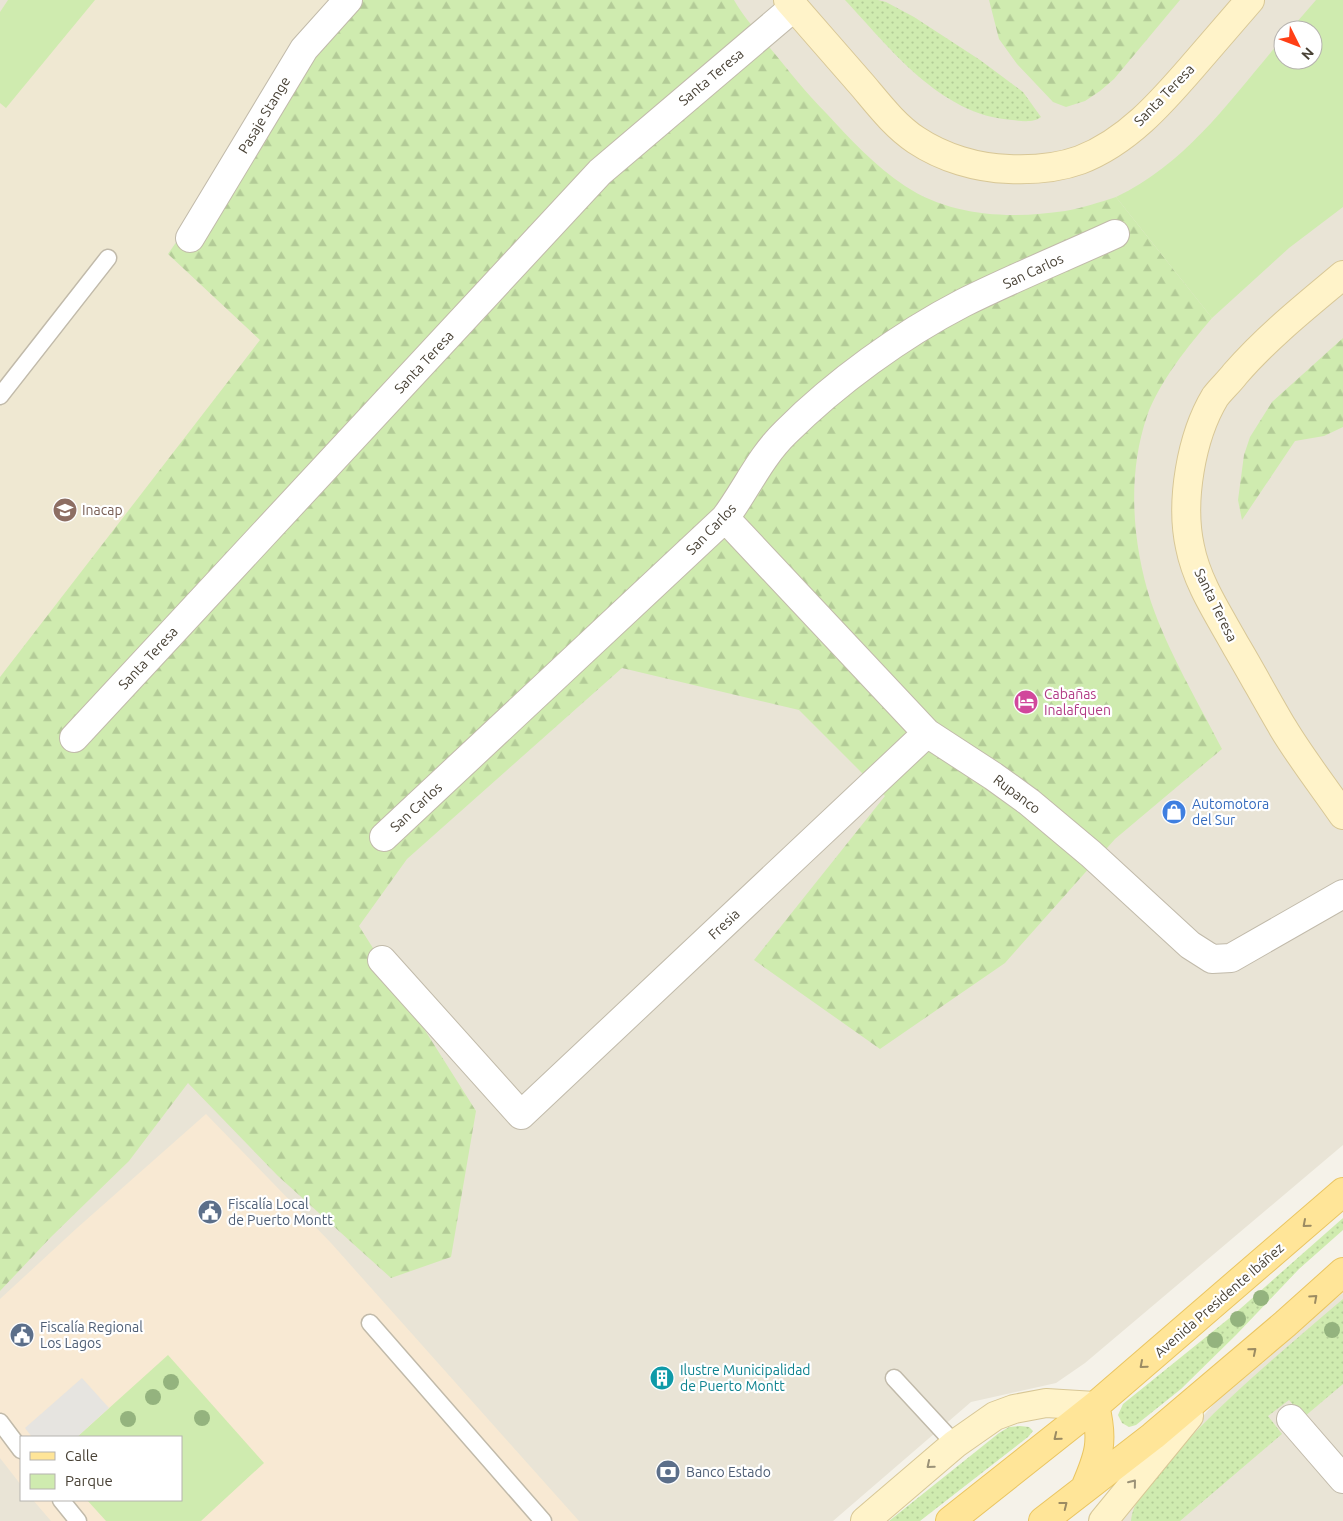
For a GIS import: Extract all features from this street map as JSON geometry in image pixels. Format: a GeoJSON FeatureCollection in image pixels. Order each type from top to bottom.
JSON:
{"type":"FeatureCollection","features":[{"type":"Feature","properties":{"kind":"main road","name":"Santa Teresa"},"geometry":{"type":"LineString","coordinates":[[791,3],[892,120],[915,140],[941,154],[968,163],[996,169],[1025,170],[1054,166],[1081,159],[1108,145],[1134,128],[1157,107],[1250,0]]}},
{"type":"Feature","properties":{"kind":"main road","name":"Santa Teresa"},"geometry":{"type":"LineString","coordinates":[[1343,275],[1272,335],[1240,368],[1216,397],[1203,425],[1193,454],[1188,484],[1187,516],[1190,547],[1202,582],[1216,612],[1284,729],[1343,815]]}},
{"type":"Feature","properties":{"kind":"main road","name":"Avenida Presidente Ibáñez"},"geometry":{"type":"LineString","coordinates":[[950,1521],[1095,1406],[1343,1192]]}},
{"type":"Feature","properties":{"kind":"main road"},"geometry":{"type":"LineString","coordinates":[[1043,1521],[1153,1436],[1343,1272]]}},
{"type":"Feature","properties":{"kind":"main road"},"geometry":{"type":"LineString","coordinates":[[1103,1521],[1222,1377]]}},
{"type":"Feature","properties":{"kind":"main road"},"geometry":{"type":"LineString","coordinates":[[865,1521],[955,1444],[995,1416],[1014,1409],[1046,1403],[1095,1406],[1100,1427],[1099,1448],[1096,1462],[1085,1488]]}},
{"type":"Feature","properties":{"kind":"street","name":"Pasaje Stange"},"geometry":{"type":"LineString","coordinates":[[190,238],[304,48],[348,0]]}},
{"type":"Feature","properties":{"kind":"street","name":"Santa Teresa"},"geometry":{"type":"LineString","coordinates":[[74,738],[600,172],[791,3]]}},
{"type":"Feature","properties":{"kind":"street","name":"San Carlos"},"geometry":{"type":"LineString","coordinates":[[384,838],[725,518],[738,501],[752,474],[784,433],[854,373],[913,332],[963,303],[1115,234]]}},
{"type":"Feature","properties":{"kind":"street","name":"Rupanco"},"geometry":{"type":"LineString","coordinates":[[725,518],[927,733],[993,776],[1028,802],[1091,854],[1190,945],[1212,959],[1231,958],[1343,894]]}},
{"type":"Feature","properties":{"kind":"street","name":"Fresia"},"geometry":{"type":"LineString","coordinates":[[382,960],[521,1115],[927,733]]}},
{"type":"Feature","properties":{"kind":"street"},"geometry":{"type":"LineString","coordinates":[[1291,1419],[1343,1479]]}},
{"type":"Feature","properties":{"kind":"lane"},"geometry":{"type":"LineString","coordinates":[[0,396],[108,258]]}},
{"type":"Feature","properties":{"kind":"lane"},"geometry":{"type":"LineString","coordinates":[[370,1323],[543,1521]]}},
{"type":"Feature","properties":{"kind":"lane"},"geometry":{"type":"LineString","coordinates":[[894,1378],[955,1444]]}},
{"type":"Feature","properties":{"kind":"lane"},"geometry":{"type":"LineString","coordinates":[[0,1422],[20,1449]]}},
{"type":"Feature","properties":{"kind":"lane"},"geometry":{"type":"LineString","coordinates":[[62,1501],[78,1521]]}},
{"type":"Feature","properties":{"kind":"shaded area"},"geometry":{"type":"Polygon","coordinates":[[[0,0],[1343,0],[1343,1145],[1085,1363],[1056,1383],[971,1402],[833,1521],[0,1521],[0,0]]]}},
{"type":"Feature","properties":{"kind":"shaded area","name":"Inacap"},"geometry":{"type":"Polygon","coordinates":[[[8,0],[336,0],[309,32],[168,254],[260,340],[0,681],[0,12],[8,0]]]}},
{"type":"Feature","properties":{"kind":"shaded area"},"geometry":{"type":"Polygon","coordinates":[[[206,1114],[331,1243],[579,1521],[51,1521],[34,1501],[182,1501],[182,1436],[20,1436],[20,1484],[0,1458],[0,1299],[206,1114]]]}},
{"type":"Feature","properties":{"kind":"shaded area"},"geometry":{"type":"Polygon","coordinates":[[[1343,1293],[1343,1521],[1112,1521],[1231,1384],[1343,1293]]]}},
{"type":"Feature","properties":{"kind":"shaded area"},"geometry":{"type":"Polygon","coordinates":[[[82,1378],[109,1408],[78,1436],[31,1436],[25,1428],[82,1378]]]}},
{"type":"Feature","properties":{"kind":"green space"},"geometry":{"type":"Polygon","coordinates":[[[8,0],[95,0],[6,108],[0,103],[0,12],[8,0]]]}},
{"type":"Feature","properties":{"kind":"green space"},"geometry":{"type":"Polygon","coordinates":[[[357,0],[734,0],[798,82],[845,133],[884,170],[905,186],[923,196],[962,210],[1003,215],[1065,211],[1116,197],[1212,318],[1184,352],[1152,403],[1141,439],[1137,462],[1134,485],[1134,509],[1140,556],[1151,602],[1175,658],[1222,749],[1115,839],[1005,963],[880,1049],[754,960],[885,796],[799,710],[622,668],[407,859],[359,926],[476,1111],[451,1257],[391,1278],[278,1176],[188,1083],[129,1161],[51,1237],[0,1291],[0,677],[260,340],[168,254],[309,52],[357,0]]]}},
{"type":"Feature","properties":{"kind":"green space"},"geometry":{"type":"Polygon","coordinates":[[[845,0],[878,0],[886,2],[914,17],[980,60],[1023,92],[1041,117],[1031,121],[1012,120],[986,115],[962,106],[918,76],[845,0]]]}},
{"type":"Feature","properties":{"kind":"green space"},"geometry":{"type":"Polygon","coordinates":[[[989,0],[1180,0],[1114,79],[1085,101],[1066,107],[1053,102],[1017,64],[999,39],[989,0]]]}},
{"type":"Feature","properties":{"kind":"green space"},"geometry":{"type":"Polygon","coordinates":[[[1316,0],[1343,0],[1343,207],[1289,248],[1212,318],[1116,197],[1142,183],[1166,166],[1187,147],[1227,105],[1273,50],[1273,70],[1323,70],[1323,20],[1299,20],[1316,0]]]}},
{"type":"Feature","properties":{"kind":"green space"},"geometry":{"type":"Polygon","coordinates":[[[1343,338],[1343,427],[1324,436],[1295,441],[1242,520],[1238,500],[1244,455],[1250,437],[1272,402],[1343,338]]]}},
{"type":"Feature","properties":{"kind":"green space"},"geometry":{"type":"Polygon","coordinates":[[[1343,1218],[1343,1230],[1299,1269],[1181,1389],[1136,1425],[1129,1427],[1122,1423],[1118,1415],[1123,1404],[1232,1316],[1343,1218]]]}},
{"type":"Feature","properties":{"kind":"green space"},"geometry":{"type":"Polygon","coordinates":[[[1343,1299],[1343,1384],[1304,1417],[1289,1400],[1268,1416],[1282,1434],[1180,1521],[1131,1521],[1132,1513],[1142,1493],[1182,1446],[1249,1381],[1343,1299]]]}},
{"type":"Feature","properties":{"kind":"green space"},"geometry":{"type":"Polygon","coordinates":[[[168,1355],[264,1463],[201,1521],[106,1521],[88,1501],[182,1501],[182,1436],[78,1436],[168,1355]]]}},
{"type":"Feature","properties":{"kind":"green space"},"geometry":{"type":"Polygon","coordinates":[[[1009,1427],[1029,1427],[1033,1431],[1028,1437],[920,1521],[889,1521],[999,1433],[1009,1427]]]}},
{"type":"Feature","properties":{"kind":"place","name":"Inacap"},"geometry":{"type":"Point","coordinates":[65,510]}},
{"type":"Feature","properties":{"kind":"place","name":"Cabañas Inalafquen"},"geometry":{"type":"Point","coordinates":[1026,702]}},
{"type":"Feature","properties":{"kind":"place","name":"Automotora del Sur"},"geometry":{"type":"Point","coordinates":[1174,812]}},
{"type":"Feature","properties":{"kind":"place","name":"Fiscalía Local de Puerto Montt"},"geometry":{"type":"Point","coordinates":[210,1212]}},
{"type":"Feature","properties":{"kind":"place","name":"Fiscalía Regional Los Lagos"},"geometry":{"type":"Point","coordinates":[22,1335]}},
{"type":"Feature","properties":{"kind":"place","name":"Ilustre Municipalidad de Puerto Montt"},"geometry":{"type":"Point","coordinates":[662,1378]}},
{"type":"Feature","properties":{"kind":"place","name":"Banco Estado"},"geometry":{"type":"Point","coordinates":[668,1472]}}]}
